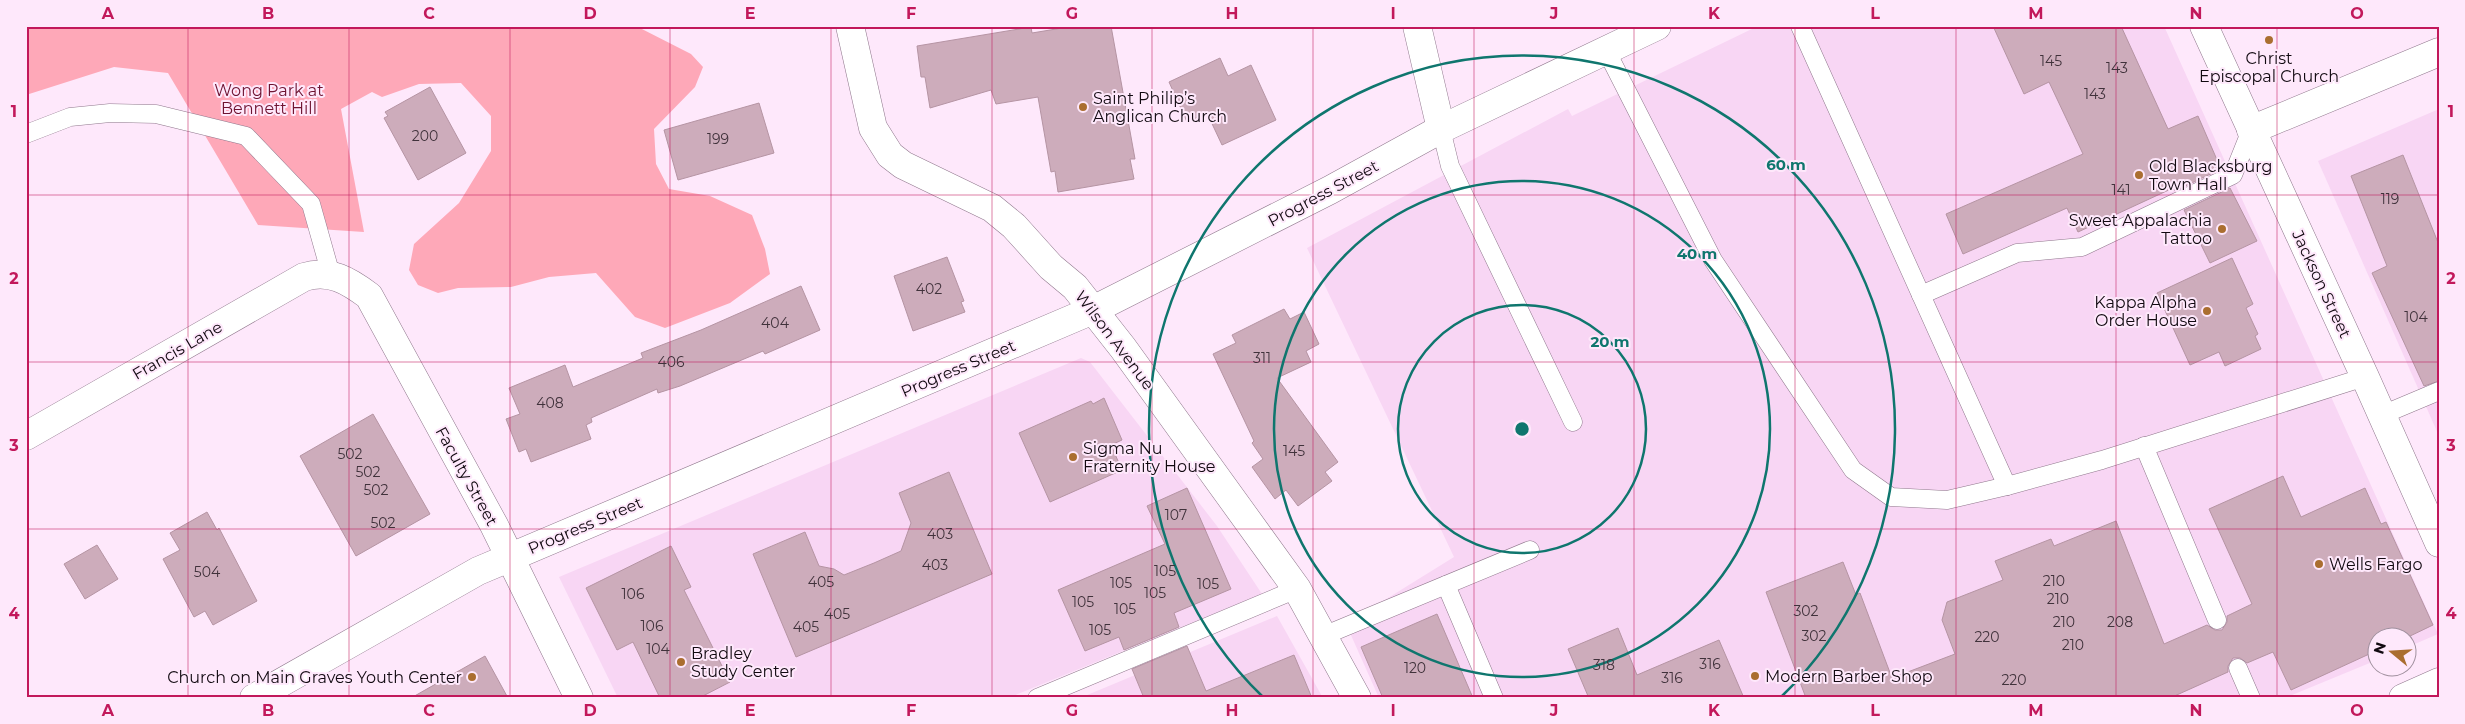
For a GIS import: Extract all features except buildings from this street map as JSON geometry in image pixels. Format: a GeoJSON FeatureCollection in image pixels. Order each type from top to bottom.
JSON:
{"type":"FeatureCollection","features":[{"type":"Feature","properties":{"kind":"street","name":"Wilson Avenue"},"geometry":{"type":"LineString","coordinates":[[850,26],[874,128],[890,155],[904,165],[992,208],[1014,226],[1051,267],[1075,287],[1129,356],[1297,589],[1356,698]]}},
{"type":"Feature","properties":{"kind":"street"},"geometry":{"type":"LineString","coordinates":[[1416,26],[1441,129]]}},
{"type":"Feature","properties":{"kind":"street","name":"Progress Street"},"geometry":{"type":"LineString","coordinates":[[254,698],[478,571],[1093,310],[1330,190],[1441,129],[1656,26]]}},
{"type":"Feature","properties":{"kind":"street","name":"Jackson Street"},"geometry":{"type":"LineString","coordinates":[[2204,26],[2439,543]]}},
{"type":"Feature","properties":{"kind":"street"},"geometry":{"type":"LineString","coordinates":[[2251,130],[2439,52]]}},
{"type":"Feature","properties":{"kind":"street","name":"Francis Lane"},"geometry":{"type":"LineString","coordinates":[[26,436],[304,277],[314,274],[332,275]]}},
{"type":"Feature","properties":{"kind":"street","name":"Faculty Street"},"geometry":{"type":"LineString","coordinates":[[332,275],[349,281],[369,296],[510,557],[579,698]]}},
{"type":"Feature","properties":{"kind":"street"},"geometry":{"type":"LineString","coordinates":[[2403,698],[2439,682]]}},
{"type":"Feature","properties":{"kind":"lane"},"geometry":{"type":"LineString","coordinates":[[1800,26],[2007,486]]}},
{"type":"Feature","properties":{"kind":"lane"},"geometry":{"type":"LineString","coordinates":[[1606,50],[1713,260],[1853,470],[1892,497],[1947,500],[2007,486],[2144,446],[2365,377]]}},
{"type":"Feature","properties":{"kind":"lane"},"geometry":{"type":"LineString","coordinates":[[26,134],[70,117],[110,113],[156,114],[246,136],[311,204],[332,275]]}},
{"type":"Feature","properties":{"kind":"lane"},"geometry":{"type":"LineString","coordinates":[[1441,129],[1450,166],[1573,422]]}},
{"type":"Feature","properties":{"kind":"lane"},"geometry":{"type":"LineString","coordinates":[[1921,295],[2017,252],[2082,247],[2233,175],[2251,130]]}},
{"type":"Feature","properties":{"kind":"lane"},"geometry":{"type":"LineString","coordinates":[[2382,414],[2439,391]]}},
{"type":"Feature","properties":{"kind":"lane"},"geometry":{"type":"LineString","coordinates":[[2144,446],[2217,620]]}},
{"type":"Feature","properties":{"kind":"lane"},"geometry":{"type":"LineString","coordinates":[[1323,636],[1530,550]]}},
{"type":"Feature","properties":{"kind":"lane"},"geometry":{"type":"LineString","coordinates":[[1446,585],[1494,698]]}},
{"type":"Feature","properties":{"kind":"lane"},"geometry":{"type":"LineString","coordinates":[[1037,698],[1297,589]]}},
{"type":"Feature","properties":{"kind":"lane"},"geometry":{"type":"LineString","coordinates":[[2238,668],[2251,698]]}},
{"type":"Feature","properties":{"kind":"shaded area"},"geometry":{"type":"Polygon","coordinates":[[[1758,26],[2164,26],[2438,634],[2418,643],[2418,626],[2368,626],[2368,664],[2285,698],[1379,698],[1346,624],[1454,557],[1307,248],[1568,109],[1572,116],[1758,26]]]}},
{"type":"Feature","properties":{"kind":"shaded area"},"geometry":{"type":"Polygon","coordinates":[[[2439,109],[2439,436],[2318,161],[2439,109]]]}},
{"type":"Feature","properties":{"kind":"shaded area"},"geometry":{"type":"Polygon","coordinates":[[[1081,358],[1090,362],[1217,526],[1262,594],[1008,698],[618,698],[559,577],[1081,358]]]}},
{"type":"Feature","properties":{"kind":"shaded area"},"geometry":{"type":"Polygon","coordinates":[[[1277,616],[1323,698],[1080,698],[1277,616]]]}},
{"type":"Feature","properties":{"kind":"green space","name":"Wong Park at Bennett Hill"},"geometry":{"type":"Polygon","coordinates":[[[26,26],[636,26],[691,54],[703,67],[695,87],[654,129],[656,164],[669,189],[710,196],[752,215],[765,249],[770,274],[730,303],[665,328],[635,317],[596,273],[549,277],[511,287],[458,288],[438,293],[418,285],[409,270],[414,244],[459,203],[491,151],[491,116],[461,83],[419,84],[382,97],[372,92],[341,109],[364,232],[258,225],[168,73],[114,67],[26,95],[26,26]]]}},
{"type":"Feature","properties":{"kind":"place","name":"Christ Episcopal Church"},"geometry":{"type":"Point","coordinates":[2269,40]}},
{"type":"Feature","properties":{"kind":"place","name":"Saint Philip’s Anglican Church"},"geometry":{"type":"Point","coordinates":[1083,107]}},
{"type":"Feature","properties":{"kind":"place","name":"Old Blacksburg Town Hall"},"geometry":{"type":"Point","coordinates":[2139,175]}},
{"type":"Feature","properties":{"kind":"place","name":"Sweet Appalachia Tattoo"},"geometry":{"type":"Point","coordinates":[2222,229]}},
{"type":"Feature","properties":{"kind":"place","name":"Kappa Alpha Order House"},"geometry":{"type":"Point","coordinates":[2207,311]}},
{"type":"Feature","properties":{"kind":"place","name":"Sigma Nu Fraternity House"},"geometry":{"type":"Point","coordinates":[1073,457]}},
{"type":"Feature","properties":{"kind":"place","name":"Wells Fargo"},"geometry":{"type":"Point","coordinates":[2319,564]}},
{"type":"Feature","properties":{"kind":"place","name":"Bradley Study Center"},"geometry":{"type":"Point","coordinates":[681,662]}},
{"type":"Feature","properties":{"kind":"place","name":"Modern Barber Shop"},"geometry":{"type":"Point","coordinates":[1755,676]}},
{"type":"Feature","properties":{"kind":"place","name":"Church on Main Graves Youth Center"},"geometry":{"type":"Point","coordinates":[472,677]}}]}
